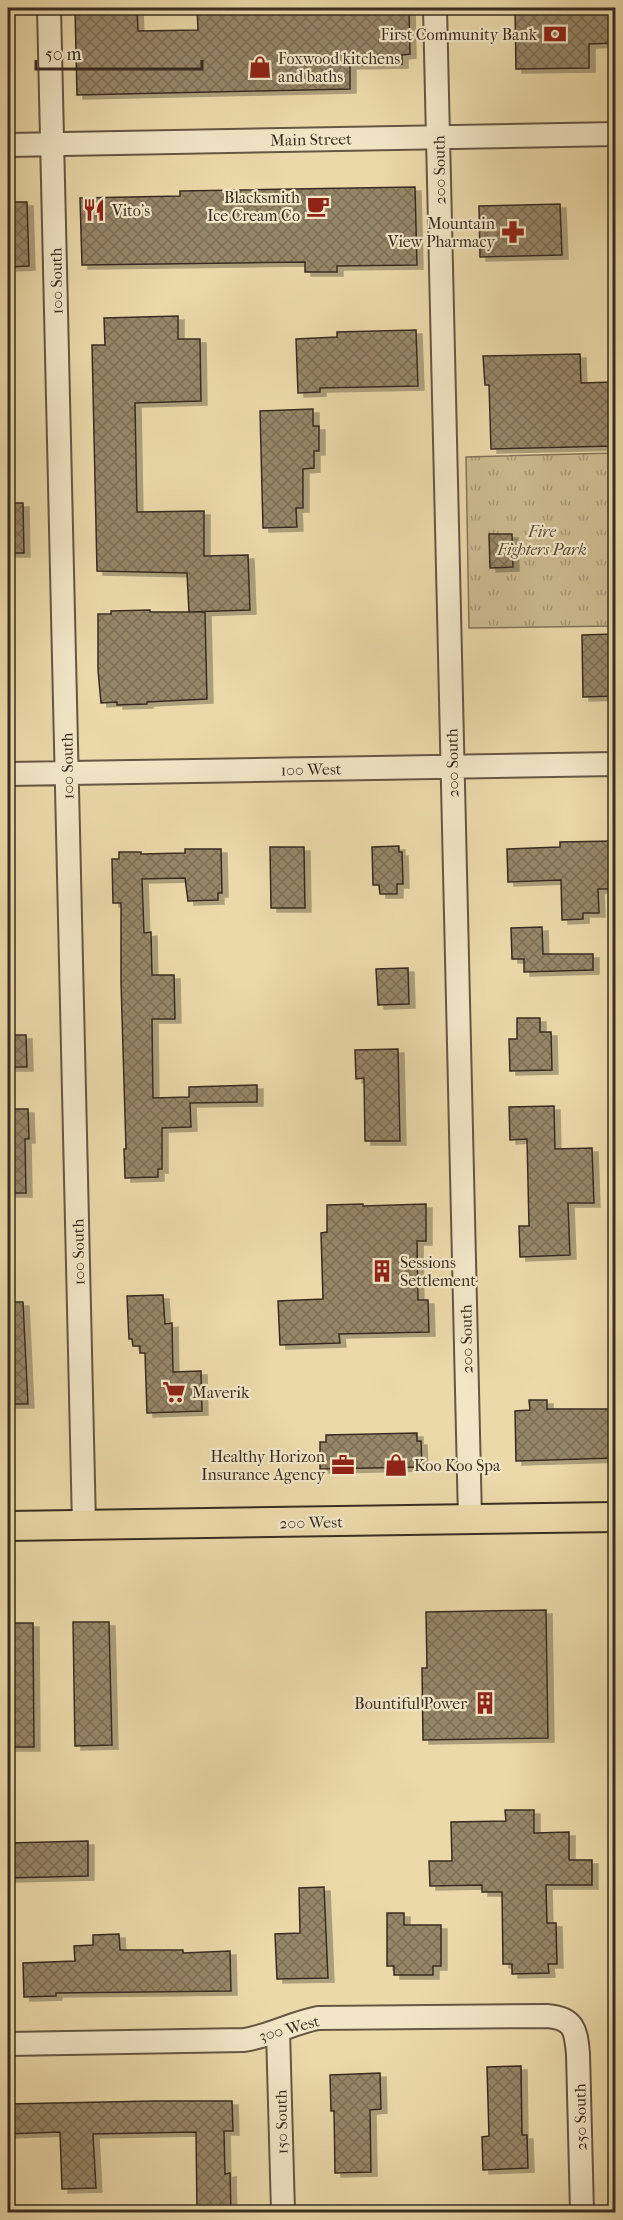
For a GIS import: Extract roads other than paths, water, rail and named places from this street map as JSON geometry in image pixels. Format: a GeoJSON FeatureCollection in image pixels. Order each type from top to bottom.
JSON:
{"type":"FeatureCollection","features":[{"type":"Feature","properties":{"kind":"main road","name":"200 West"},"geometry":{"type":"LineString","coordinates":[[8,1527],[615,1517]]}},
{"type":"Feature","properties":{"kind":"street","name":"100 South"},"geometry":{"type":"LineString","coordinates":[[49,8],[84,1525]]}},
{"type":"Feature","properties":{"kind":"street","name":"200 South"},"geometry":{"type":"LineString","coordinates":[[435,8],[470,1519]]}},
{"type":"Feature","properties":{"kind":"street","name":"Main Street"},"geometry":{"type":"LineString","coordinates":[[8,145],[615,134]]}},
{"type":"Feature","properties":{"kind":"street","name":"100 West"},"geometry":{"type":"LineString","coordinates":[[8,774],[615,764]]}},
{"type":"Feature","properties":{"kind":"street","name":"300 West"},"geometry":{"type":"LineString","coordinates":[[8,2044],[244,2040],[264,2037],[318,2018],[547,2016],[564,2019],[570,2023]]}},
{"type":"Feature","properties":{"kind":"street","name":"250 South"},"geometry":{"type":"LineString","coordinates":[[570,2023],[575,2032],[578,2054],[582,2212]]}},
{"type":"Feature","properties":{"kind":"street","name":"150 South"},"geometry":{"type":"LineString","coordinates":[[278,2031],[283,2212]]}},
{"type":"Feature","properties":{"kind":"place","name":"First Community Bank"},"geometry":{"type":"Point","coordinates":[555,34]}},
{"type":"Feature","properties":{"kind":"place","name":"Foxwood kitchens and baths"},"geometry":{"type":"Point","coordinates":[260,67]}},
{"type":"Feature","properties":{"kind":"place","name":"Blacksmith Ice Cream Co"},"geometry":{"type":"Point","coordinates":[318,206]}},
{"type":"Feature","properties":{"kind":"place","name":"Vito's"},"geometry":{"type":"Point","coordinates":[94,210]}},
{"type":"Feature","properties":{"kind":"place","name":"Mountain View Pharmacy"},"geometry":{"type":"Point","coordinates":[513,232]}},
{"type":"Feature","properties":{"kind":"place","name":"Sessions Settlement"},"geometry":{"type":"Point","coordinates":[382,1271]}},
{"type":"Feature","properties":{"kind":"place","name":"Maverik"},"geometry":{"type":"Point","coordinates":[174,1392]}},
{"type":"Feature","properties":{"kind":"place","name":"Healthy Horizon Insurance Agency"},"geometry":{"type":"Point","coordinates":[343,1465]}},
{"type":"Feature","properties":{"kind":"place","name":"Koo Koo Spa"},"geometry":{"type":"Point","coordinates":[396,1465]}},
{"type":"Feature","properties":{"kind":"place","name":"Bountiful Power"},"geometry":{"type":"Point","coordinates":[485,1703]}},
{"type":"Feature","properties":{"kind":"park label","name":"Fire Fighters Park"},"geometry":{"type":"Point","coordinates":[542,540]}}]}
